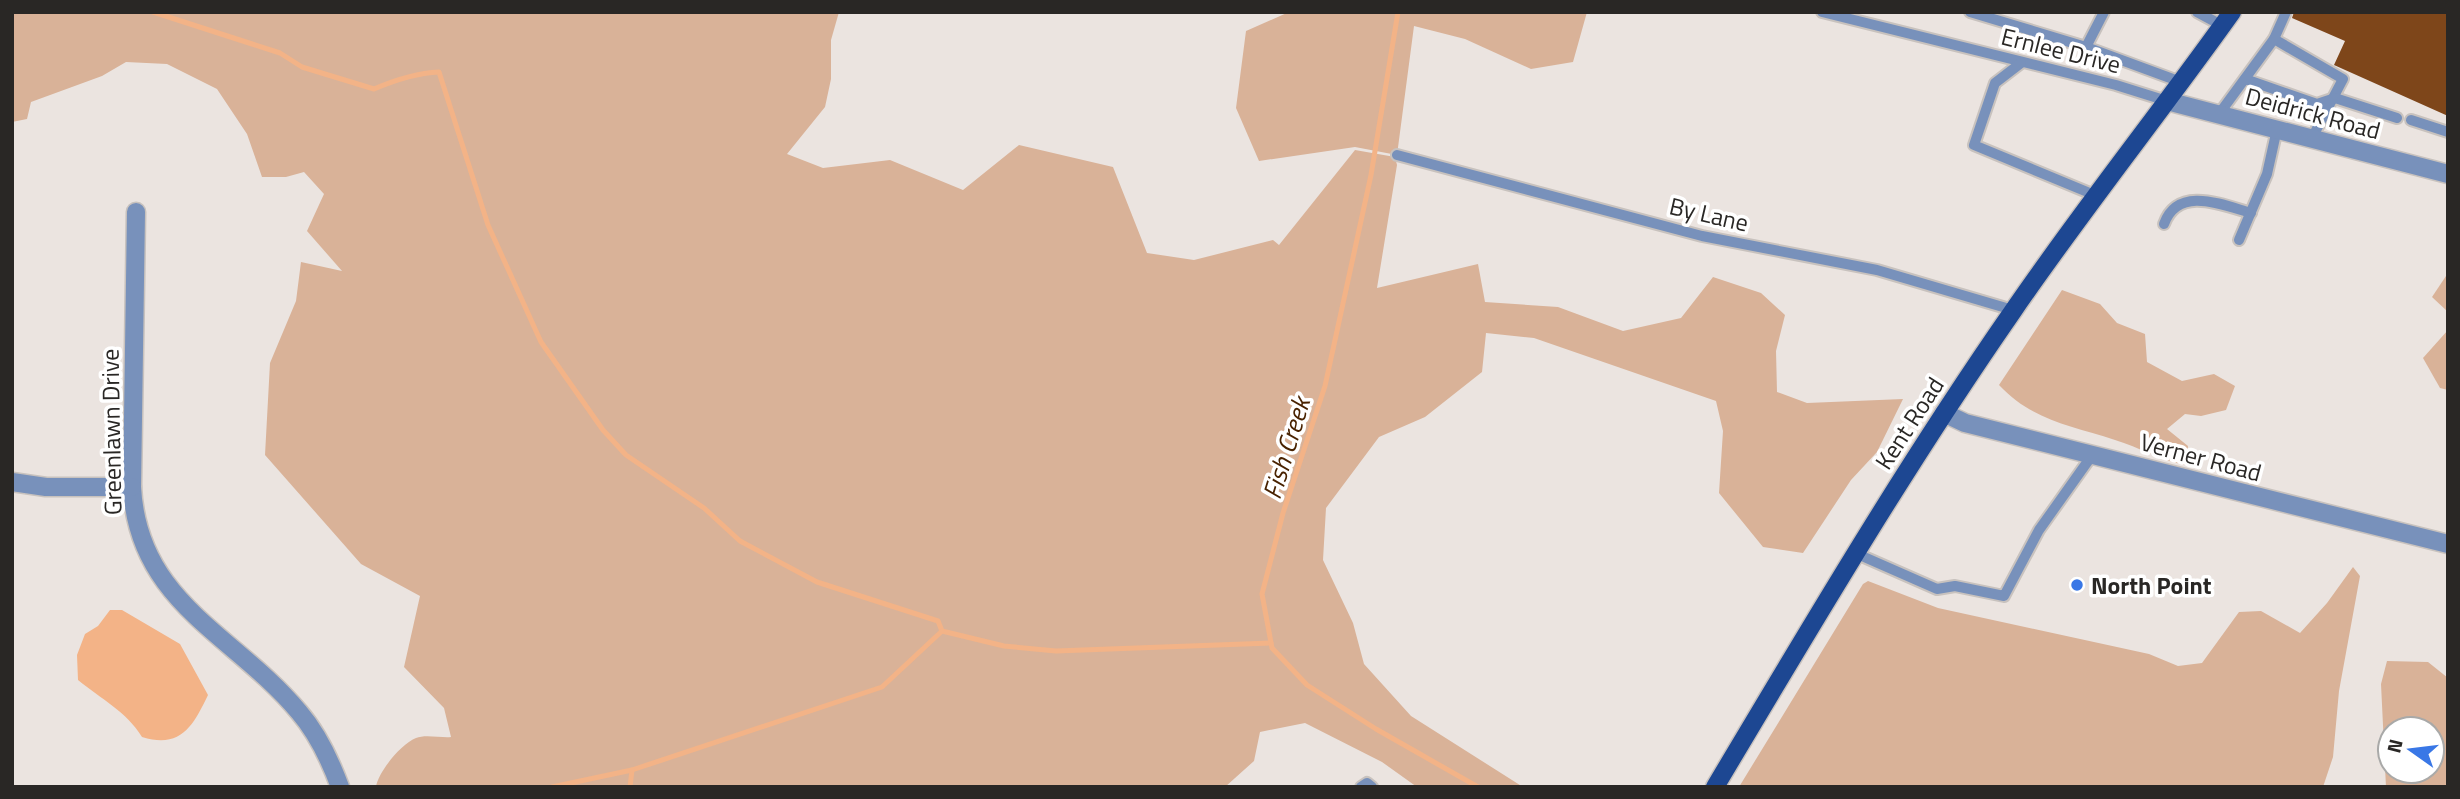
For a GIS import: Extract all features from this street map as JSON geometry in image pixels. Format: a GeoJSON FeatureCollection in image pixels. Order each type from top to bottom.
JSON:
{"type":"FeatureCollection","features":[{"type":"Feature","properties":{"kind":"main road","name":"Kent Road"},"geometry":{"type":"LineString","coordinates":[[1715,787],[1855,553],[1944,413],[2013,310],[2227,19]]}},
{"type":"Feature","properties":{"kind":"street","name":"Deidrick Road"},"geometry":{"type":"LineString","coordinates":[[2166,101],[2448,174]]}},
{"type":"Feature","properties":{"kind":"street","name":"Greenlawn Drive"},"geometry":{"type":"LineString","coordinates":[[136,212],[132,487],[133,506],[144,548],[165,584],[180,600],[298,711],[324,748],[340,787]]}},
{"type":"Feature","properties":{"kind":"street","name":"Verner Road"},"geometry":{"type":"LineString","coordinates":[[1944,413],[1965,423],[2448,544]]}},
{"type":"Feature","properties":{"kind":"street"},"geometry":{"type":"LineString","coordinates":[[12,482],[46,487],[132,487]]}},
{"type":"Feature","properties":{"kind":"lane","name":"Ernlee Drive"},"geometry":{"type":"LineString","coordinates":[[1822,12],[2116,85],[2166,101]]}},
{"type":"Feature","properties":{"kind":"lane"},"geometry":{"type":"LineString","coordinates":[[1970,12],[2086,47],[2181,82]]}},
{"type":"Feature","properties":{"kind":"lane"},"geometry":{"type":"LineString","coordinates":[[2010,25],[2015,12]]}},
{"type":"Feature","properties":{"kind":"lane"},"geometry":{"type":"LineString","coordinates":[[2086,47],[2104,12]]}},
{"type":"Feature","properties":{"kind":"lane"},"geometry":{"type":"LineString","coordinates":[[2197,12],[2227,19]]}},
{"type":"Feature","properties":{"kind":"lane"},"geometry":{"type":"LineString","coordinates":[[2219,114],[2274,39],[2286,12]]}},
{"type":"Feature","properties":{"kind":"lane"},"geometry":{"type":"LineString","coordinates":[[2274,39],[2343,79],[2312,138]]}},
{"type":"Feature","properties":{"kind":"lane"},"geometry":{"type":"LineString","coordinates":[[2021,63],[1995,83],[1974,145],[2097,196]]}},
{"type":"Feature","properties":{"kind":"lane"},"geometry":{"type":"LineString","coordinates":[[2245,79],[2317,104],[2335,98],[2397,118]]}},
{"type":"Feature","properties":{"kind":"lane"},"geometry":{"type":"LineString","coordinates":[[2411,120],[2448,132]]}},
{"type":"Feature","properties":{"kind":"lane"},"geometry":{"type":"LineString","coordinates":[[2239,240],[2267,174],[2277,129]]}},
{"type":"Feature","properties":{"kind":"lane","name":"By Lane"},"geometry":{"type":"LineString","coordinates":[[1397,155],[1702,236],[1877,270],[2013,310]]}},
{"type":"Feature","properties":{"kind":"lane"},"geometry":{"type":"LineString","coordinates":[[2164,224],[2168,213],[2177,204],[2203,200],[2251,214]]}},
{"type":"Feature","properties":{"kind":"lane"},"geometry":{"type":"LineString","coordinates":[[1855,553],[1937,589],[1955,586],[2004,596],[2039,530],[2093,454]]}},
{"type":"Feature","properties":{"kind":"lane"},"geometry":{"type":"LineString","coordinates":[[1361,787],[1367,783],[1372,787]]}},
{"type":"Feature","properties":{"kind":"shaded area"},"geometry":{"type":"Polygon","coordinates":[[[12,12],[839,12],[831,40],[831,79],[825,107],[787,154],[823,168],[890,160],[963,190],[1019,145],[1113,167],[1147,253],[1194,260],[1273,240],[1279,245],[1355,150],[1395,157],[1397,165],[1377,288],[1478,264],[1485,302],[1558,307],[1623,331],[1681,318],[1713,277],[1761,293],[1785,315],[1776,351],[1777,392],[1807,403],[1903,399],[1877,452],[1851,480],[1803,553],[1763,547],[1719,493],[1723,431],[1716,401],[1534,338],[1486,333],[1482,372],[1425,417],[1379,437],[1326,508],[1323,560],[1353,623],[1364,664],[1411,716],[1523,787],[1417,787],[1382,762],[1305,723],[1260,732],[1254,761],[1225,787],[376,787],[386,766],[410,741],[424,736],[451,737],[444,708],[404,667],[420,596],[361,564],[265,455],[270,363],[296,301],[301,262],[342,271],[307,231],[324,194],[304,172],[286,177],[262,177],[247,134],[217,89],[167,64],[126,62],[102,76],[31,102],[27,119],[12,122],[12,12]]]}},
{"type":"Feature","properties":{"kind":"shaded area"},"geometry":{"type":"Polygon","coordinates":[[[1289,12],[1587,12],[1573,62],[1531,69],[1465,39],[1414,26],[1397,155],[1355,147],[1259,161],[1236,108],[1246,31],[1289,12]]]}},
{"type":"Feature","properties":{"kind":"shaded area"},"geometry":{"type":"Polygon","coordinates":[[[2448,273],[2448,312],[2432,297],[2448,273]]]}},
{"type":"Feature","properties":{"kind":"shaded area"},"geometry":{"type":"Polygon","coordinates":[[[2062,290],[2100,304],[2117,323],[2145,334],[2147,362],[2182,381],[2214,374],[2235,386],[2226,410],[2201,416],[2185,414],[2167,429],[2188,446],[2186,465],[2053,420],[2025,407],[1999,385],[2062,290]]]}},
{"type":"Feature","properties":{"kind":"shaded area"},"geometry":{"type":"Polygon","coordinates":[[[2448,330],[2448,390],[2440,388],[2423,358],[2448,330]]]}},
{"type":"Feature","properties":{"kind":"shaded area"},"geometry":{"type":"Polygon","coordinates":[[[2353,567],[2360,576],[2339,691],[2333,757],[2323,787],[1739,787],[1863,584],[1868,581],[1938,608],[2149,654],[2178,666],[2202,663],[2239,612],[2261,611],[2300,633],[2327,603],[2353,567]]]}},
{"type":"Feature","properties":{"kind":"shaded area"},"geometry":{"type":"Polygon","coordinates":[[[110,610],[122,610],[180,644],[208,695],[191,725],[176,737],[155,740],[142,737],[121,713],[78,680],[77,655],[85,634],[98,626],[110,610]]]}},
{"type":"Feature","properties":{"kind":"shaded area"},"geometry":{"type":"Polygon","coordinates":[[[2387,661],[2428,662],[2448,678],[2448,787],[2386,785],[2446,785],[2446,715],[2383,715],[2381,684],[2387,661]]]}},
{"type":"Feature","properties":{"kind":"building"},"geometry":{"type":"Polygon","coordinates":[[[2294,12],[2448,12],[2448,116],[2334,65],[2345,41],[2292,18],[2294,12]]]}},
{"type":"Feature","properties":{"kind":"waterway"},"geometry":{"type":"LineString","coordinates":[[153,12],[280,53],[302,67],[374,89],[406,78],[439,72],[488,225],[541,342],[603,430],[626,455],[704,508],[740,541],[817,582],[938,621],[942,631],[1004,646],[1056,651],[1271,643]]}},
{"type":"Feature","properties":{"kind":"waterway","name":"Fish Creek"},"geometry":{"type":"LineString","coordinates":[[1398,12],[1371,175],[1325,386],[1283,513],[1262,594],[1272,648],[1307,685],[1376,729],[1478,787]]}},
{"type":"Feature","properties":{"kind":"waterway"},"geometry":{"type":"LineString","coordinates":[[552,787],[632,770],[882,687],[942,631]]}},
{"type":"Feature","properties":{"kind":"waterway"},"geometry":{"type":"LineString","coordinates":[[630,787],[632,770]]}},
{"type":"Feature","properties":{"kind":"place","name":"North Point"},"geometry":{"type":"Point","coordinates":[2077,585]}}]}
